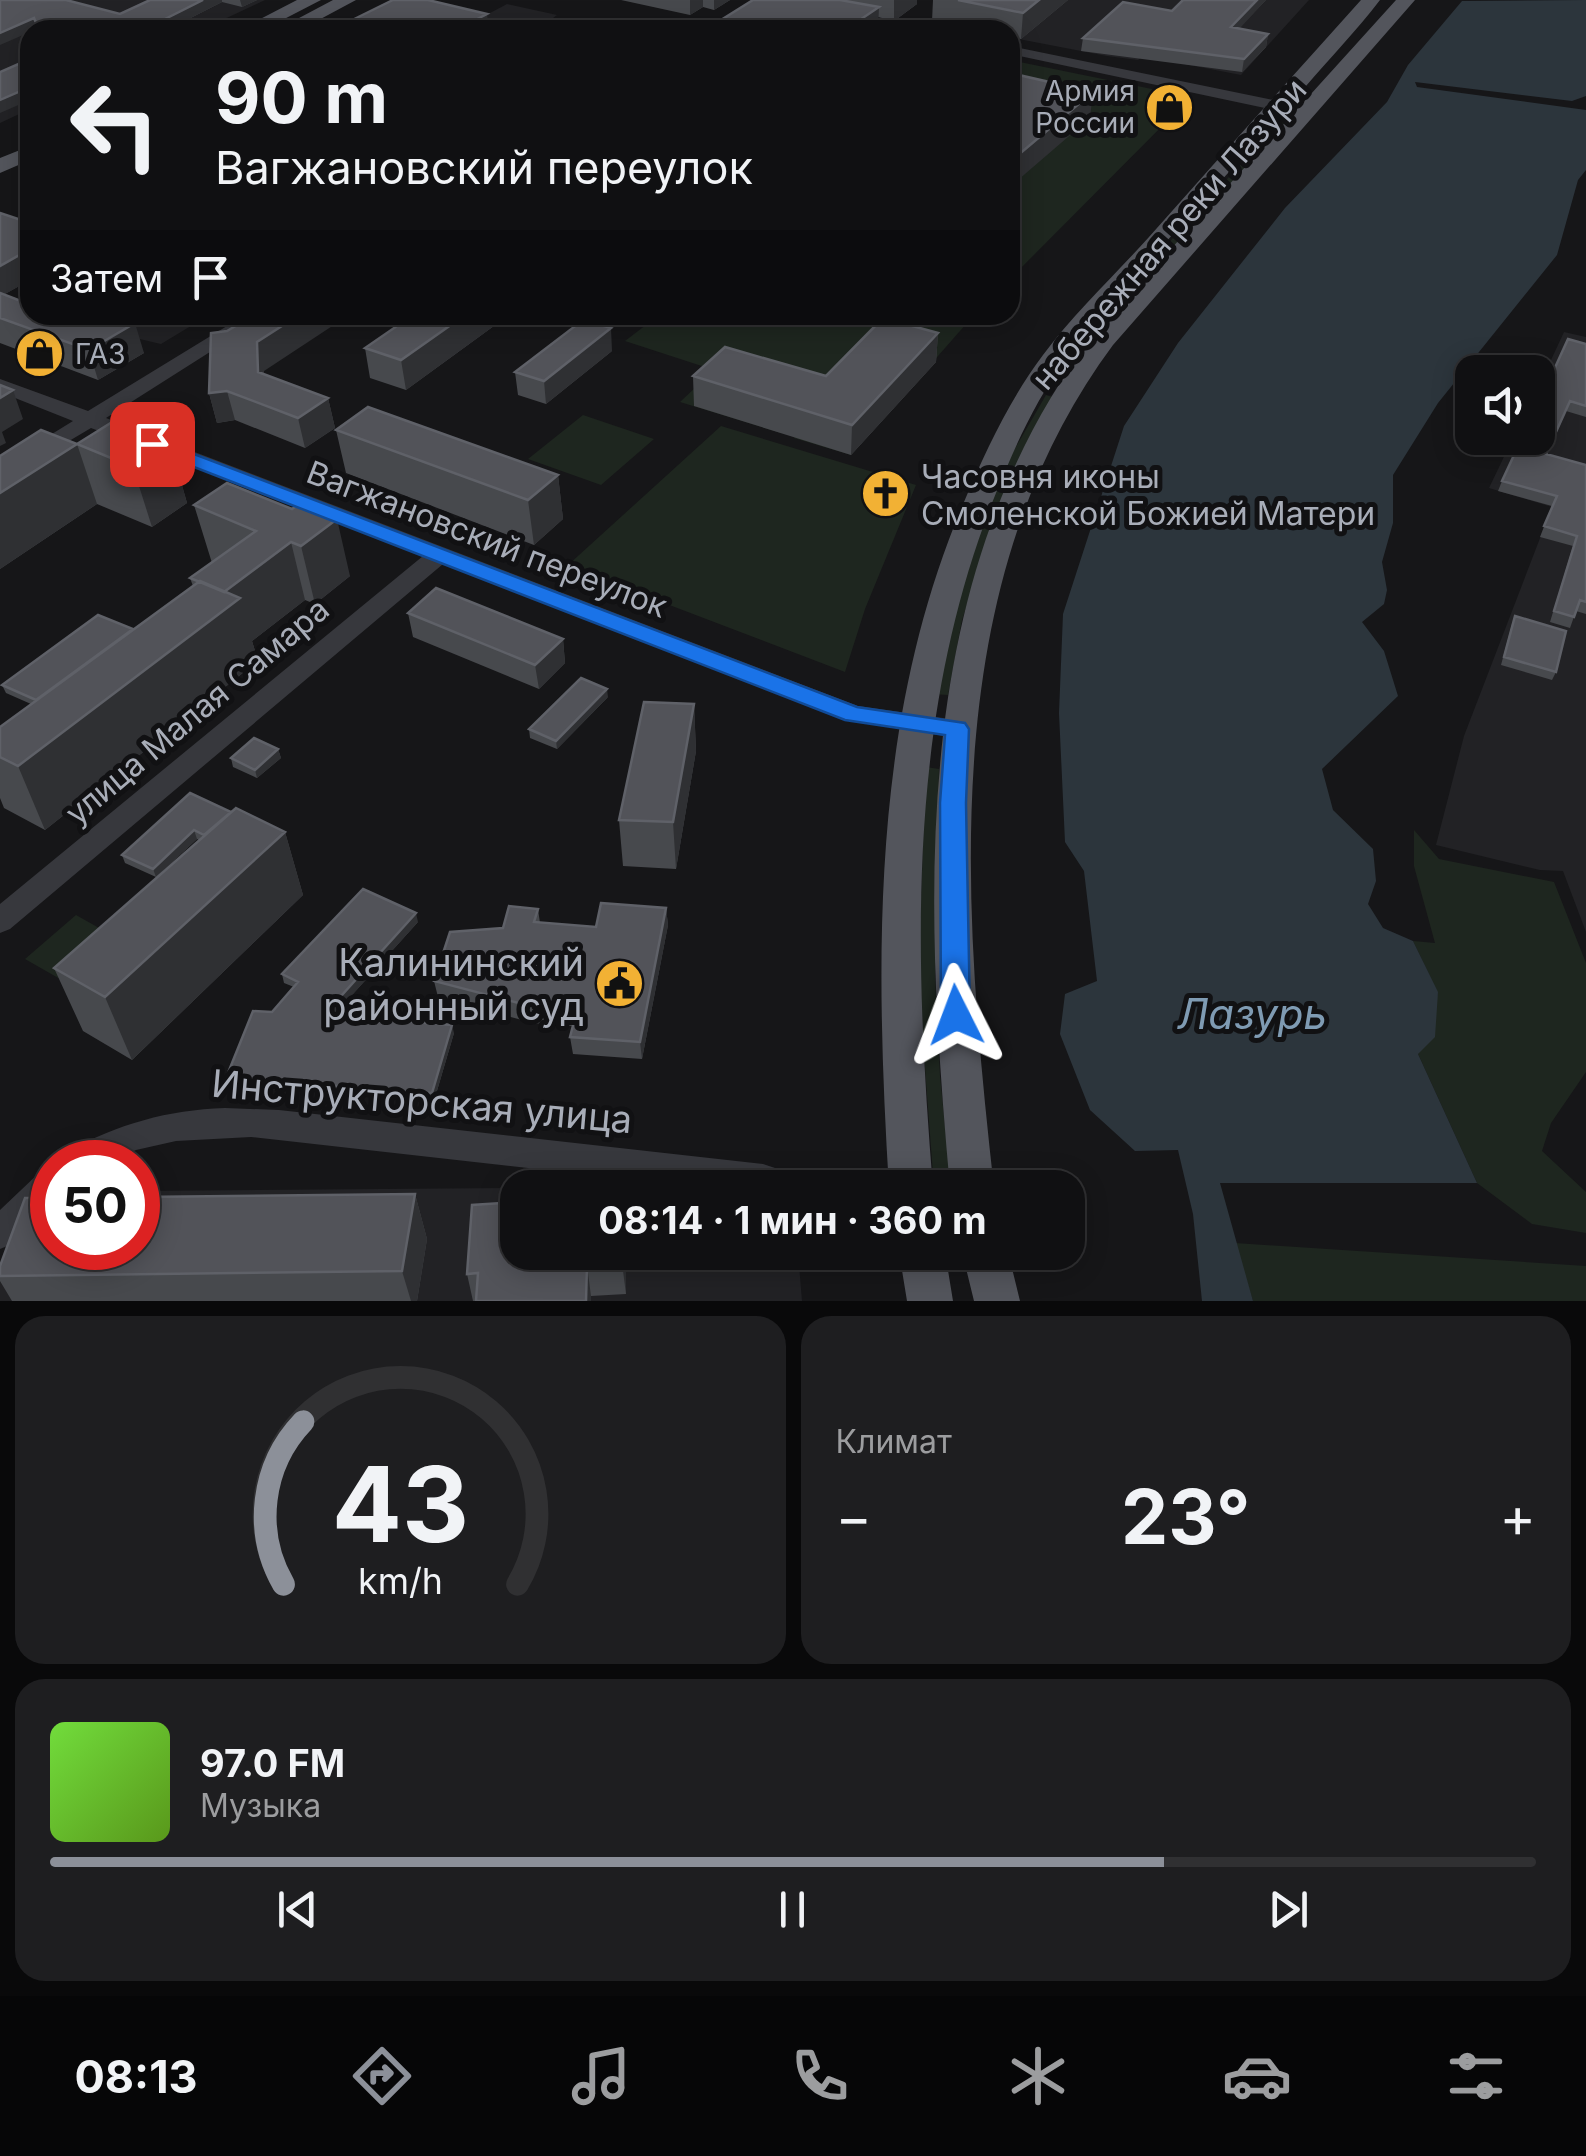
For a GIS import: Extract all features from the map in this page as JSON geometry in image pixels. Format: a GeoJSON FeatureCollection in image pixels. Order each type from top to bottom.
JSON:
{"type":"FeatureCollection","features":[{"type":"Feature","properties":{"kind":"main road"},"geometry":{"type":"LineString","coordinates":[[269,20],[312,0]]}},
{"type":"Feature","properties":{"kind":"main road"},"geometry":{"type":"LineString","coordinates":[[306,20],[348,0]]}},
{"type":"Feature","properties":{"kind":"main road","name":"набережная реки Лазури"},"geometry":{"type":"LineString","coordinates":[[970,1170],[953,981],[953,766],[972,640],[1012,502],[1051,420],[1084,366],[1293,109],[1371,0]]}},
{"type":"Feature","properties":{"kind":"main road","name":"набережная реки Лазури"},"geometry":{"type":"LineString","coordinates":[[911,1170],[898,977],[913,723],[926,655],[956,548],[989,469],[1053,359],[1102,301],[1406,0]]}},
{"type":"Feature","properties":{"kind":"main road"},"geometry":{"type":"LineString","coordinates":[[925,1270],[930,1301]]}},
{"type":"Feature","properties":{"kind":"main road"},"geometry":{"type":"LineString","coordinates":[[990,1270],[997,1301]]}},
{"type":"Feature","properties":{"kind":"street"},"geometry":{"type":"LineString","coordinates":[[824,12],[862,20]]}},
{"type":"Feature","properties":{"kind":"street"},"geometry":{"type":"LineString","coordinates":[[1020,52],[1293,109]]}},
{"type":"Feature","properties":{"kind":"street"},"geometry":{"type":"LineString","coordinates":[[0,476],[242,325]]}},
{"type":"Feature","properties":{"kind":"street","name":"Вагжановский переулок"},"geometry":{"type":"LineString","coordinates":[[0,386],[854,714],[957,729]]}},
{"type":"Feature","properties":{"kind":"street","name":"улица Малая Самара"},"geometry":{"type":"LineString","coordinates":[[0,920],[440,555]]}},
{"type":"Feature","properties":{"kind":"street","name":"Инструкторская улица"},"geometry":{"type":"LineString","coordinates":[[127,1140],[144,1132],[208,1121],[298,1126],[677,1170]]}},
{"type":"Feature","properties":{"kind":"street"},"geometry":{"type":"LineString","coordinates":[[0,1232],[30,1204]]}},
{"type":"Feature","properties":{"kind":"shaded area"},"geometry":{"type":"Polygon","coordinates":[[[0,0],[265,0],[222,20],[20,20],[20,114],[0,123],[0,0]]]}},
{"type":"Feature","properties":{"kind":"shaded area"},"geometry":{"type":"Polygon","coordinates":[[[1000,0],[1309,0],[1241,75],[1143,56],[1138,60],[1107,56],[1020,39],[1020,20],[975,20],[1000,0]]]}},
{"type":"Feature","properties":{"kind":"shaded area"},"geometry":{"type":"Polygon","coordinates":[[[507,4],[557,15],[550,20],[477,20],[507,4]]]}},
{"type":"Feature","properties":{"kind":"shaded area"},"geometry":{"type":"Polygon","coordinates":[[[1020,62],[1191,97],[1020,269],[1020,62]]]}},
{"type":"Feature","properties":{"kind":"shaded area"},"geometry":{"type":"Polygon","coordinates":[[[1284,117],[1291,119],[1117,308],[1075,360],[1068,360],[1110,307],[1284,117]]]}},
{"type":"Feature","properties":{"kind":"shaded area"},"geometry":{"type":"Polygon","coordinates":[[[80,325],[192,325],[161,344],[80,325]]]}},
{"type":"Feature","properties":{"kind":"shaded area"},"geometry":{"type":"Polygon","coordinates":[[[646,325],[965,325],[851,455],[794,438],[799,432],[781,433],[680,402],[714,370],[625,341],[646,325]]]}},
{"type":"Feature","properties":{"kind":"shaded area"},"geometry":{"type":"Polygon","coordinates":[[[1564,332],[1586,337],[1586,932],[1563,871],[1540,870],[1436,845],[1464,736],[1552,507],[1489,488],[1505,455],[1555,455],[1553,355],[1564,332]]]}},
{"type":"Feature","properties":{"kind":"shaded area"},"geometry":{"type":"Polygon","coordinates":[[[1046,395],[1054,401],[988,541],[962,620],[948,695],[933,694],[948,618],[1003,469],[1046,395]]]}},
{"type":"Feature","properties":{"kind":"shaded area"},"geometry":{"type":"Polygon","coordinates":[[[583,415],[654,439],[601,485],[528,459],[583,415]]]}},
{"type":"Feature","properties":{"kind":"shaded area"},"geometry":{"type":"Polygon","coordinates":[[[721,426],[916,485],[865,609],[845,672],[567,566],[721,426]]]}},
{"type":"Feature","properties":{"kind":"shaded area"},"geometry":{"type":"Polygon","coordinates":[[[926,767],[939,769],[935,976],[949,1170],[933,1170],[918,976],[926,767]]]}},
{"type":"Feature","properties":{"kind":"shaded area"},"geometry":{"type":"Polygon","coordinates":[[[1414,830],[1439,859],[1554,882],[1586,963],[1586,1072],[1551,1123],[1542,1151],[1586,1192],[1586,1233],[1532,1224],[1477,1183],[1418,1054],[1438,993],[1413,941],[1435,943],[1414,866],[1414,830]]]}},
{"type":"Feature","properties":{"kind":"shaded area"},"geometry":{"type":"Polygon","coordinates":[[[76,915],[124,942],[74,987],[25,959],[76,915]]]}},
{"type":"Feature","properties":{"kind":"shaded area"},"geometry":{"type":"Polygon","coordinates":[[[500,1188],[500,1270],[799,1270],[802,1301],[0,1301],[0,1267],[30,1256],[30,1270],[160,1270],[160,1191],[500,1188]]]}},
{"type":"Feature","properties":{"kind":"shaded area"},"geometry":{"type":"Polygon","coordinates":[[[1235,1243],[1586,1266],[1586,1301],[1253,1301],[1235,1243]]]}},
{"type":"Feature","properties":{"kind":"water","name":"Лазурь"},"geometry":{"type":"Polygon","coordinates":[[[1586,0],[1586,96],[1572,101],[1415,82],[1417,87],[1586,110],[1586,170],[1578,180],[1557,255],[1477,355],[1455,355],[1455,382],[1393,475],[1393,523],[1382,562],[1387,590],[1384,604],[1362,622],[1384,651],[1398,696],[1322,769],[1333,810],[1373,849],[1376,881],[1368,904],[1383,928],[1413,941],[1438,992],[1435,1037],[1418,1054],[1477,1183],[1220,1183],[1253,1301],[1202,1301],[1193,1214],[1178,1150],[1135,1151],[1090,1110],[1060,1034],[1065,994],[1097,981],[1084,871],[1065,842],[1059,713],[1063,614],[1124,426],[1178,343],[1285,208],[1387,102],[1408,65],[1462,1],[1586,0]]]}},
{"type":"Feature","properties":{"kind":"building"},"geometry":{"type":"Polygon","coordinates":[[[0,0],[66,0],[120,14],[150,0],[203,0],[163,20],[34,18],[20,20],[20,24],[0,33],[0,0]]]}},
{"type":"Feature","properties":{"kind":"building"},"geometry":{"type":"Polygon","coordinates":[[[393,0],[428,0],[487,14],[475,20],[352,20],[393,0]]]}},
{"type":"Feature","properties":{"kind":"building"},"geometry":{"type":"Polygon","coordinates":[[[753,0],[840,0],[879,7],[860,20],[721,20],[753,0]]]}},
{"type":"Feature","properties":{"kind":"building"},"geometry":{"type":"Polygon","coordinates":[[[958,0],[1039,0],[1023,13],[958,0]]]}},
{"type":"Feature","properties":{"kind":"building"},"geometry":{"type":"Polygon","coordinates":[[[1183,0],[1257,0],[1231,27],[1268,34],[1244,59],[1083,38],[1123,2],[1172,11],[1183,0]]]}},
{"type":"Feature","properties":{"kind":"building"},"geometry":{"type":"Polygon","coordinates":[[[20,63],[20,91],[0,100],[0,72],[20,63]]]}},
{"type":"Feature","properties":{"kind":"building"},"geometry":{"type":"Polygon","coordinates":[[[1020,75],[1093,92],[1020,154],[1020,75]]]}},
{"type":"Feature","properties":{"kind":"building"},"geometry":{"type":"Polygon","coordinates":[[[0,213],[20,220],[20,255],[0,266],[0,213]]]}},
{"type":"Feature","properties":{"kind":"building"},"geometry":{"type":"Polygon","coordinates":[[[0,293],[20,301],[20,325],[132,325],[89,350],[0,318],[0,293]]]}},
{"type":"Feature","properties":{"kind":"building"},"geometry":{"type":"Polygon","coordinates":[[[237,325],[283,325],[257,342],[258,372],[328,398],[298,418],[227,391],[209,393],[211,333],[237,325]]]}},
{"type":"Feature","properties":{"kind":"building"},"geometry":{"type":"Polygon","coordinates":[[[398,325],[451,325],[401,360],[365,348],[398,325]]]}},
{"type":"Feature","properties":{"kind":"building"},"geometry":{"type":"Polygon","coordinates":[[[576,325],[611,328],[544,381],[515,372],[576,325]]]}},
{"type":"Feature","properties":{"kind":"building"},"geometry":{"type":"Polygon","coordinates":[[[876,325],[909,325],[938,333],[852,425],[693,376],[725,347],[826,376],[876,325]]]}},
{"type":"Feature","properties":{"kind":"building"},"geometry":{"type":"Polygon","coordinates":[[[1568,339],[1586,344],[1586,406],[1570,401],[1555,434],[1555,368],[1568,339]]]}},
{"type":"Feature","properties":{"kind":"building"},"geometry":{"type":"Polygon","coordinates":[[[0,385],[13,390],[0,398],[0,385]]]}},
{"type":"Feature","properties":{"kind":"building"},"geometry":{"type":"Polygon","coordinates":[[[368,407],[558,475],[528,500],[336,430],[368,407]]]}},
{"type":"Feature","properties":{"kind":"building"},"geometry":{"type":"Polygon","coordinates":[[[114,421],[170,443],[133,467],[77,444],[114,421]]]}},
{"type":"Feature","properties":{"kind":"building"},"geometry":{"type":"Polygon","coordinates":[[[41,430],[77,444],[0,493],[0,456],[41,430]]]}},
{"type":"Feature","properties":{"kind":"building"},"geometry":{"type":"Polygon","coordinates":[[[1514,455],[1550,455],[1586,465],[1586,602],[1580,600],[1574,617],[1554,611],[1577,536],[1544,526],[1557,496],[1502,481],[1514,455]]]}},
{"type":"Feature","properties":{"kind":"building"},"geometry":{"type":"Polygon","coordinates":[[[227,483],[292,509],[299,504],[337,519],[301,546],[291,542],[224,592],[190,578],[256,531],[194,505],[227,483]]]}},
{"type":"Feature","properties":{"kind":"building"},"geometry":{"type":"Polygon","coordinates":[[[200,581],[240,598],[18,766],[0,757],[0,727],[200,581]]]}},
{"type":"Feature","properties":{"kind":"building"},"geometry":{"type":"Polygon","coordinates":[[[436,588],[563,639],[535,665],[408,613],[436,588]]]}},
{"type":"Feature","properties":{"kind":"building"},"geometry":{"type":"Polygon","coordinates":[[[98,615],[133,629],[36,700],[2,685],[98,615]]]}},
{"type":"Feature","properties":{"kind":"building"},"geometry":{"type":"Polygon","coordinates":[[[1515,616],[1566,631],[1556,672],[1504,657],[1515,616]]]}},
{"type":"Feature","properties":{"kind":"building"},"geometry":{"type":"Polygon","coordinates":[[[581,678],[607,689],[556,741],[529,729],[581,678]]]}},
{"type":"Feature","properties":{"kind":"building"},"geometry":{"type":"Polygon","coordinates":[[[644,702],[694,704],[673,822],[619,820],[644,702]]]}},
{"type":"Feature","properties":{"kind":"building"},"geometry":{"type":"Polygon","coordinates":[[[254,738],[278,749],[255,770],[231,758],[254,738]]]}},
{"type":"Feature","properties":{"kind":"building"},"geometry":{"type":"Polygon","coordinates":[[[190,793],[231,812],[204,835],[194,830],[153,869],[122,855],[190,793]]]}},
{"type":"Feature","properties":{"kind":"building"},"geometry":{"type":"Polygon","coordinates":[[[236,808],[285,832],[105,997],[54,968],[236,808]]]}},
{"type":"Feature","properties":{"kind":"building"},"geometry":{"type":"Polygon","coordinates":[[[363,889],[416,913],[324,1015],[452,1025],[432,1093],[226,1078],[253,1011],[272,1012],[298,982],[282,974],[363,889]]]}},
{"type":"Feature","properties":{"kind":"building"},"geometry":{"type":"Polygon","coordinates":[[[601,903],[666,908],[640,1042],[570,1037],[577,1010],[530,1006],[434,981],[450,932],[503,928],[509,906],[538,909],[534,922],[596,927],[601,903]]]}},
{"type":"Feature","properties":{"kind":"building"},"geometry":{"type":"Polygon","coordinates":[[[415,1194],[402,1271],[0,1276],[0,1266],[25,1198],[30,1198],[30,1270],[160,1270],[160,1197],[415,1194]]]}},
{"type":"Feature","properties":{"kind":"building"},"geometry":{"type":"Polygon","coordinates":[[[500,1203],[500,1270],[587,1270],[586,1301],[476,1301],[478,1273],[467,1274],[472,1205],[500,1203]]]}},
{"type":"Feature","properties":{"kind":"place","name":"Армия России"},"geometry":{"type":"Point","coordinates":[1170,107]}},
{"type":"Feature","properties":{"kind":"place","name":"ГАЗ"},"geometry":{"type":"Point","coordinates":[40,354]}},
{"type":"Feature","properties":{"kind":"place","name":"Часовня иконы Смоленской Божией Матери"},"geometry":{"type":"Point","coordinates":[886,494]}},
{"type":"Feature","properties":{"kind":"place","name":"Калининский районный суд"},"geometry":{"type":"Point","coordinates":[619,984]}},
{"type":"Feature","properties":{"kind":"route"},"geometry":{"type":"LineString","coordinates":[[152,444],[854,714],[957,729],[953,766],[956,1015]]}}]}
